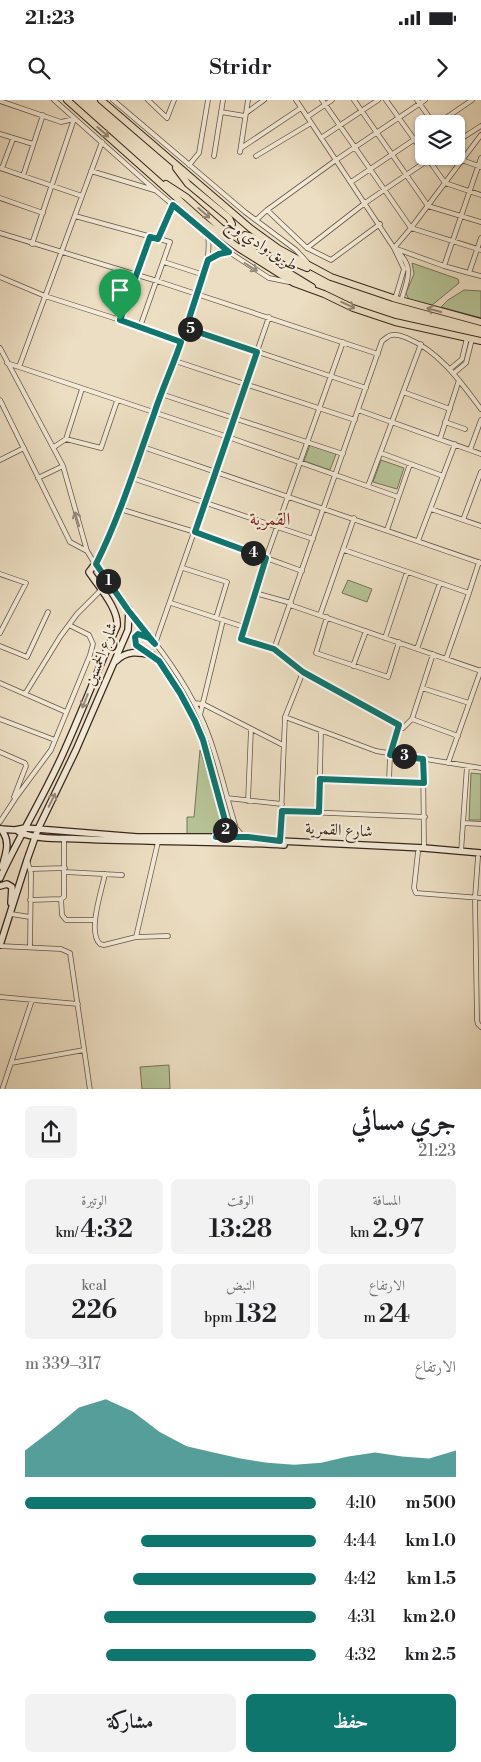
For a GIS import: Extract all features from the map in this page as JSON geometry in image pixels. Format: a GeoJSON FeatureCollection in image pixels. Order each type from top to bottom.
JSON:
{"type":"FeatureCollection","features":[{"type":"Feature","properties":{"kind":"main road","name":"طريق وادي وج"},"geometry":{"type":"LineString","coordinates":[[66,100],[212,229],[294,283],[324,294],[352,308],[386,319],[481,342]]}},
{"type":"Feature","properties":{"kind":"main road","name":"طريق وادي وج"},"geometry":{"type":"LineString","coordinates":[[101,100],[250,228],[279,249],[331,277],[398,300],[481,322]]}},
{"type":"Feature","properties":{"kind":"main road"},"geometry":{"type":"LineString","coordinates":[[150,174],[186,197],[222,229],[226,230],[231,227],[232,224],[229,218],[188,184],[166,156]]}},
{"type":"Feature","properties":{"kind":"main road"},"geometry":{"type":"LineString","coordinates":[[324,294],[245,246],[242,239],[243,236],[248,235],[290,261],[331,277]]}},
{"type":"Feature","properties":{"kind":"street"},"geometry":{"type":"LineString","coordinates":[[54,100],[155,190],[229,252],[270,278],[294,283]]}},
{"type":"Feature","properties":{"kind":"street"},"geometry":{"type":"LineString","coordinates":[[113,100],[188,165],[296,250],[310,265]]}},
{"type":"Feature","properties":{"kind":"street"},"geometry":{"type":"LineString","coordinates":[[148,100],[167,118],[174,100]]}},
{"type":"Feature","properties":{"kind":"street"},"geometry":{"type":"LineString","coordinates":[[188,165],[198,152],[208,100]]}},
{"type":"Feature","properties":{"kind":"street"},"geometry":{"type":"LineString","coordinates":[[214,156],[223,100]]}},
{"type":"Feature","properties":{"kind":"street"},"geometry":{"type":"LineString","coordinates":[[248,100],[240,150],[301,108]]}},
{"type":"Feature","properties":{"kind":"street"},"geometry":{"type":"LineString","coordinates":[[221,112],[246,114],[264,100]]}},
{"type":"Feature","properties":{"kind":"street"},"geometry":{"type":"LineString","coordinates":[[296,100],[380,224],[394,248],[404,257],[409,266],[409,272],[398,300]]}},
{"type":"Feature","properties":{"kind":"street"},"geometry":{"type":"LineString","coordinates":[[322,100],[411,228],[479,249]]}},
{"type":"Feature","properties":{"kind":"street"},"geometry":{"type":"LineString","coordinates":[[307,117],[332,100]]}},
{"type":"Feature","properties":{"kind":"street"},"geometry":{"type":"LineString","coordinates":[[354,100],[428,206],[481,222]]}},
{"type":"Feature","properties":{"kind":"street"},"geometry":{"type":"LineString","coordinates":[[321,138],[378,100]]}},
{"type":"Feature","properties":{"kind":"street"},"geometry":{"type":"LineString","coordinates":[[351,182],[414,140],[386,100]]}},
{"type":"Feature","properties":{"kind":"street"},"geometry":{"type":"LineString","coordinates":[[256,220],[336,160],[398,118],[418,102],[425,100]]}},
{"type":"Feature","properties":{"kind":"street"},"geometry":{"type":"LineString","coordinates":[[450,115],[472,100]]}},
{"type":"Feature","properties":{"kind":"street"},"geometry":{"type":"LineString","coordinates":[[0,101],[61,122],[74,119]]}},
{"type":"Feature","properties":{"kind":"street"},"geometry":{"type":"LineString","coordinates":[[418,102],[429,115]]}},
{"type":"Feature","properties":{"kind":"street"},"geometry":{"type":"LineString","coordinates":[[23,176],[43,115]]}},
{"type":"Feature","properties":{"kind":"street"},"geometry":{"type":"LineString","coordinates":[[32,244],[74,119]]}},
{"type":"Feature","properties":{"kind":"street"},"geometry":{"type":"LineString","coordinates":[[256,156],[311,123]]}},
{"type":"Feature","properties":{"kind":"street"},"geometry":{"type":"LineString","coordinates":[[465,136],[481,126]]}},
{"type":"Feature","properties":{"kind":"street"},"geometry":{"type":"LineString","coordinates":[[0,134],[33,144]]}},
{"type":"Feature","properties":{"kind":"street"},"geometry":{"type":"LineString","coordinates":[[465,156],[481,135]]}},
{"type":"Feature","properties":{"kind":"street"},"geometry":{"type":"LineString","coordinates":[[13,139],[1,168],[82,196]]}},
{"type":"Feature","properties":{"kind":"street"},"geometry":{"type":"LineString","coordinates":[[20,367],[102,142]]}},
{"type":"Feature","properties":{"kind":"street"},"geometry":{"type":"LineString","coordinates":[[444,266],[480,166],[481,158]]}},
{"type":"Feature","properties":{"kind":"street"},"geometry":{"type":"LineString","coordinates":[[465,161],[480,166]]}},
{"type":"Feature","properties":{"kind":"street"},"geometry":{"type":"LineString","coordinates":[[307,248],[417,165]]}},
{"type":"Feature","properties":{"kind":"street"},"geometry":{"type":"LineString","coordinates":[[432,165],[445,183],[481,195]]}},
{"type":"Feature","properties":{"kind":"street"},"geometry":{"type":"LineString","coordinates":[[394,248],[458,165]]}},
{"type":"Feature","properties":{"kind":"street"},"geometry":{"type":"LineString","coordinates":[[91,171],[155,190]]}},
{"type":"Feature","properties":{"kind":"street"},"geometry":{"type":"LineString","coordinates":[[0,198],[43,213]]}},
{"type":"Feature","properties":{"kind":"street"},"geometry":{"type":"LineString","coordinates":[[158,239],[173,205]]}},
{"type":"Feature","properties":{"kind":"street"},"geometry":{"type":"LineString","coordinates":[[267,210],[307,248],[331,260],[380,224]]}},
{"type":"Feature","properties":{"kind":"street"},"geometry":{"type":"LineString","coordinates":[[75,216],[170,242],[140,327]]}},
{"type":"Feature","properties":{"kind":"street"},"geometry":{"type":"LineString","coordinates":[[0,234],[136,274],[378,354]]}},
{"type":"Feature","properties":{"kind":"street"},"geometry":{"type":"LineString","coordinates":[[96,564],[108,539],[144,447],[154,413],[198,294],[208,260],[208,235]]}},
{"type":"Feature","properties":{"kind":"street"},"geometry":{"type":"LineString","coordinates":[[120,320],[150,237]]}},
{"type":"Feature","properties":{"kind":"street"},"geometry":{"type":"LineString","coordinates":[[469,273],[479,249],[481,238]]}},
{"type":"Feature","properties":{"kind":"street"},"geometry":{"type":"LineString","coordinates":[[394,248],[444,266],[481,276]]}},
{"type":"Feature","properties":{"kind":"street"},"geometry":{"type":"LineString","coordinates":[[208,260],[219,254],[229,252]]}},
{"type":"Feature","properties":{"kind":"street"},"geometry":{"type":"LineString","coordinates":[[164,262],[204,275]]}},
{"type":"Feature","properties":{"kind":"street"},"geometry":{"type":"LineString","coordinates":[[0,277],[45,296],[181,342]]}},
{"type":"Feature","properties":{"kind":"street"},"geometry":{"type":"LineString","coordinates":[[155,644],[269,317]]}},
{"type":"Feature","properties":{"kind":"street"},"geometry":{"type":"LineString","coordinates":[[186,328],[366,388]]}},
{"type":"Feature","properties":{"kind":"street"},"geometry":{"type":"LineString","coordinates":[[274,649],[382,341],[391,335],[400,335],[421,344],[436,355],[454,373],[481,409]]}},
{"type":"Feature","properties":{"kind":"street"},"geometry":{"type":"LineString","coordinates":[[450,369],[462,359],[470,339]]}},
{"type":"Feature","properties":{"kind":"street"},"geometry":{"type":"LineString","coordinates":[[454,373],[466,363],[470,339]]}},
{"type":"Feature","properties":{"kind":"street"},"geometry":{"type":"LineString","coordinates":[[343,342],[266,558],[241,639],[274,649],[303,672],[403,728],[412,719],[433,654]]}},
{"type":"Feature","properties":{"kind":"street"},"geometry":{"type":"LineString","coordinates":[[368,486],[421,344]]}},
{"type":"Feature","properties":{"kind":"street"},"geometry":{"type":"LineString","coordinates":[[0,348],[63,466],[72,503],[88,552],[96,564]]}},
{"type":"Feature","properties":{"kind":"street"},"geometry":{"type":"LineString","coordinates":[[175,360],[354,420]]}},
{"type":"Feature","properties":{"kind":"street"},"geometry":{"type":"LineString","coordinates":[[8,363],[301,462],[335,476],[398,497]]}},
{"type":"Feature","properties":{"kind":"street"},"geometry":{"type":"LineString","coordinates":[[440,439],[459,380]]}},
{"type":"Feature","properties":{"kind":"street"},"geometry":{"type":"LineString","coordinates":[[54,447],[66,439],[82,389]]}},
{"type":"Feature","properties":{"kind":"street"},"geometry":{"type":"LineString","coordinates":[[403,392],[450,409]]}},
{"type":"Feature","properties":{"kind":"street"},"geometry":{"type":"LineString","coordinates":[[161,394],[343,454]]}},
{"type":"Feature","properties":{"kind":"street"},"geometry":{"type":"LineString","coordinates":[[0,400],[70,542],[88,552]]}},
{"type":"Feature","properties":{"kind":"street"},"geometry":{"type":"LineString","coordinates":[[66,439],[101,448],[117,401]]}},
{"type":"Feature","properties":{"kind":"street"},"geometry":{"type":"LineString","coordinates":[[0,412],[6,410]]}},
{"type":"Feature","properties":{"kind":"street"},"geometry":{"type":"LineString","coordinates":[[358,410],[481,454]]}},
{"type":"Feature","properties":{"kind":"street"},"geometry":{"type":"LineString","coordinates":[[470,450],[481,420]]}},
{"type":"Feature","properties":{"kind":"street"},"geometry":{"type":"LineString","coordinates":[[445,422],[465,429]]}},
{"type":"Feature","properties":{"kind":"street"},"geometry":{"type":"LineString","coordinates":[[418,541],[456,444]]}},
{"type":"Feature","properties":{"kind":"street"},"geometry":{"type":"LineString","coordinates":[[144,447],[216,470],[480,562],[446,659]]}},
{"type":"Feature","properties":{"kind":"street"},"geometry":{"type":"LineString","coordinates":[[0,452],[1,459],[24,448]]}},
{"type":"Feature","properties":{"kind":"street"},"geometry":{"type":"LineString","coordinates":[[381,453],[443,476]]}},
{"type":"Feature","properties":{"kind":"street"},"geometry":{"type":"LineString","coordinates":[[387,530],[410,464]]}},
{"type":"Feature","properties":{"kind":"street"},"geometry":{"type":"LineString","coordinates":[[38,478],[63,466]]}},
{"type":"Feature","properties":{"kind":"street"},"geometry":{"type":"LineString","coordinates":[[463,520],[481,472]]}},
{"type":"Feature","properties":{"kind":"street"},"geometry":{"type":"LineString","coordinates":[[132,478],[313,539]]}},
{"type":"Feature","properties":{"kind":"street"},"geometry":{"type":"LineString","coordinates":[[476,486],[481,488]]}},
{"type":"Feature","properties":{"kind":"street"},"geometry":{"type":"LineString","coordinates":[[120,509],[195,532],[302,571]]}},
{"type":"Feature","properties":{"kind":"street"},"geometry":{"type":"LineString","coordinates":[[431,509],[481,526]]}},
{"type":"Feature","properties":{"kind":"street"},"geometry":{"type":"LineString","coordinates":[[320,615],[354,518]]}},
{"type":"Feature","properties":{"kind":"street"},"geometry":{"type":"LineString","coordinates":[[344,550],[469,593]]}},
{"type":"Feature","properties":{"kind":"street","name":"شارع الخمسين"},"geometry":{"type":"LineString","coordinates":[[0,876],[65,750],[117,626],[117,617],[89,572],[96,564],[128,610],[128,630],[76,750],[38,829],[26,860],[0,946]]}},
{"type":"Feature","properties":{"kind":"street"},"geometry":{"type":"LineString","coordinates":[[183,568],[228,582],[216,618]]}},
{"type":"Feature","properties":{"kind":"street"},"geometry":{"type":"LineString","coordinates":[[385,638],[407,572]]}},
{"type":"Feature","properties":{"kind":"street"},"geometry":{"type":"LineString","coordinates":[[0,574],[26,583],[1,626],[0,633]]}},
{"type":"Feature","properties":{"kind":"street"},"geometry":{"type":"LineString","coordinates":[[417,649],[440,583]]}},
{"type":"Feature","properties":{"kind":"street"},"geometry":{"type":"LineString","coordinates":[[25,694],[60,637],[101,590]]}},
{"type":"Feature","properties":{"kind":"street"},"geometry":{"type":"LineString","coordinates":[[255,593],[481,670],[448,763]]}},
{"type":"Feature","properties":{"kind":"street"},"geometry":{"type":"LineString","coordinates":[[170,603],[244,627]]}},
{"type":"Feature","properties":{"kind":"street"},"geometry":{"type":"LineString","coordinates":[[128,610],[155,644],[194,703],[200,715],[236,828],[241,834],[248,837]]}},
{"type":"Feature","properties":{"kind":"street"},"geometry":{"type":"LineString","coordinates":[[0,646],[27,656],[48,612]]}},
{"type":"Feature","properties":{"kind":"street"},"geometry":{"type":"LineString","coordinates":[[327,617],[316,653],[353,666],[388,677],[399,642]]}},
{"type":"Feature","properties":{"kind":"street"},"geometry":{"type":"LineString","coordinates":[[200,715],[223,620]]}},
{"type":"Feature","properties":{"kind":"street"},"geometry":{"type":"LineString","coordinates":[[0,822],[11,804],[43,762],[55,740],[93,644],[89,635],[69,625]]}},
{"type":"Feature","properties":{"kind":"street"},"geometry":{"type":"LineString","coordinates":[[353,666],[366,631]]}},
{"type":"Feature","properties":{"kind":"street"},"geometry":{"type":"LineString","coordinates":[[155,644],[143,634],[138,634],[135,637],[136,645],[159,661],[180,693],[203,740],[226,824],[224,832],[216,837]]}},
{"type":"Feature","properties":{"kind":"street"},"geometry":{"type":"LineString","coordinates":[[114,662],[128,653],[152,655]]}},
{"type":"Feature","properties":{"kind":"street"},"geometry":{"type":"LineString","coordinates":[[280,841],[285,717],[303,672]]}},
{"type":"Feature","properties":{"kind":"street"},"geometry":{"type":"LineString","coordinates":[[0,683],[66,712]]}},
{"type":"Feature","properties":{"kind":"street"},"geometry":{"type":"LineString","coordinates":[[422,688],[469,703]]}},
{"type":"Feature","properties":{"kind":"street"},"geometry":{"type":"LineString","coordinates":[[194,703],[203,704],[283,745]]}},
{"type":"Feature","properties":{"kind":"street"},"geometry":{"type":"LineString","coordinates":[[285,717],[376,752],[481,768]]}},
{"type":"Feature","properties":{"kind":"street"},"geometry":{"type":"LineString","coordinates":[[0,719],[55,740]]}},
{"type":"Feature","properties":{"kind":"street"},"geometry":{"type":"LineString","coordinates":[[412,719],[458,736]]}},
{"type":"Feature","properties":{"kind":"street"},"geometry":{"type":"LineString","coordinates":[[389,782],[390,755],[399,725]]}},
{"type":"Feature","properties":{"kind":"street"},"geometry":{"type":"LineString","coordinates":[[248,801],[251,729]]}},
{"type":"Feature","properties":{"kind":"street"},"geometry":{"type":"LineString","coordinates":[[319,812],[321,731]]}},
{"type":"Feature","properties":{"kind":"street"},"geometry":{"type":"LineString","coordinates":[[0,752],[25,762],[26,766],[11,804]]}},
{"type":"Feature","properties":{"kind":"street"},"geometry":{"type":"LineString","coordinates":[[423,759],[425,817],[414,888],[416,893],[481,898]]}},
{"type":"Feature","properties":{"kind":"street"},"geometry":{"type":"LineString","coordinates":[[461,852],[467,766]]}},
{"type":"Feature","properties":{"kind":"street"},"geometry":{"type":"LineString","coordinates":[[320,779],[424,783]]}},
{"type":"Feature","properties":{"kind":"street"},"geometry":{"type":"LineString","coordinates":[[227,798],[282,804]]}},
{"type":"Feature","properties":{"kind":"street"},"geometry":{"type":"LineString","coordinates":[[282,811],[425,817]]}},
{"type":"Feature","properties":{"kind":"street"},"geometry":{"type":"LineString","coordinates":[[464,823],[481,824]]}},
{"type":"Feature","properties":{"kind":"street"},"geometry":{"type":"LineString","coordinates":[[0,876],[8,846],[8,840],[1,829]]}},
{"type":"Feature","properties":{"kind":"street","name":"شارع القمرية"},"geometry":{"type":"LineString","coordinates":[[1,829],[23,831],[38,829],[137,837],[248,837],[280,841],[461,852],[480,856]]}},
{"type":"Feature","properties":{"kind":"street"},"geometry":{"type":"LineString","coordinates":[[23,831],[36,836],[64,838],[158,842],[239,842],[421,850],[480,856],[475,898],[477,1020],[481,1027]]}},
{"type":"Feature","properties":{"kind":"street"},"geometry":{"type":"LineString","coordinates":[[64,838],[65,894],[61,900],[62,915],[66,920],[95,920]]}},
{"type":"Feature","properties":{"kind":"street"},"geometry":{"type":"LineString","coordinates":[[136,937],[158,842]]}},
{"type":"Feature","properties":{"kind":"street"},"geometry":{"type":"LineString","coordinates":[[26,860],[30,869],[30,947]]}},
{"type":"Feature","properties":{"kind":"street"},"geometry":{"type":"LineString","coordinates":[[30,869],[122,874]]}},
{"type":"Feature","properties":{"kind":"street"},"geometry":{"type":"LineString","coordinates":[[105,874],[95,920],[95,938],[100,944],[108,945],[136,937],[168,936]]}},
{"type":"Feature","properties":{"kind":"street"},"geometry":{"type":"LineString","coordinates":[[0,886],[4,884],[12,887],[10,917],[30,917]]}},
{"type":"Feature","properties":{"kind":"street"},"geometry":{"type":"LineString","coordinates":[[30,900],[61,900]]}},
{"type":"Feature","properties":{"kind":"street"},"geometry":{"type":"LineString","coordinates":[[0,946],[61,949],[70,954],[90,1089]]}},
{"type":"Feature","properties":{"kind":"street"},"geometry":{"type":"LineString","coordinates":[[0,997],[78,1004]]}},
{"type":"Feature","properties":{"kind":"street"},"geometry":{"type":"LineString","coordinates":[[2,1089],[32,1000]]}},
{"type":"Feature","properties":{"kind":"street"},"geometry":{"type":"LineString","coordinates":[[11,1063],[84,1050]]}},
{"type":"Feature","properties":{"kind":"green space"},"geometry":{"type":"Polygon","coordinates":[[[412,263],[458,279],[459,283],[431,306],[409,300],[406,293],[414,274],[412,263]]]}},
{"type":"Feature","properties":{"kind":"green space"},"geometry":{"type":"Polygon","coordinates":[[[464,290],[481,291],[481,318],[441,307],[464,290]]]}},
{"type":"Feature","properties":{"kind":"green space"},"geometry":{"type":"Polygon","coordinates":[[[310,445],[336,454],[330,470],[304,461],[310,445]]]}},
{"type":"Feature","properties":{"kind":"green space"},"geometry":{"type":"Polygon","coordinates":[[[381,460],[404,468],[397,489],[373,482],[381,460]]]}},
{"type":"Feature","properties":{"kind":"green space"},"geometry":{"type":"Polygon","coordinates":[[[348,580],[372,589],[367,602],[342,593],[348,580]]]}},
{"type":"Feature","properties":{"kind":"green space"},"geometry":{"type":"Polygon","coordinates":[[[200,750],[224,823],[219,833],[210,835],[187,834],[187,817],[194,817],[200,750]]]}},
{"type":"Feature","properties":{"kind":"green space"},"geometry":{"type":"Polygon","coordinates":[[[471,773],[481,774],[481,820],[469,820],[471,773]]]}},
{"type":"Feature","properties":{"kind":"green space"},"geometry":{"type":"Polygon","coordinates":[[[169,1065],[170,1089],[142,1089],[140,1067],[169,1065]]]}},
{"type":"Feature","properties":{"kind":"district","name":"القمرية"},"geometry":{"type":"Point","coordinates":[270,519]}},
{"type":"Feature","properties":{"kind":"route"},"geometry":{"type":"LineString","coordinates":[[173,205],[229,252],[219,254],[208,260],[186,328],[257,352],[195,532],[266,558],[241,639],[274,649],[303,672],[399,725],[390,755],[423,759],[424,783],[320,779],[319,812],[282,811],[280,841],[248,837],[216,837],[224,832],[226,824],[203,740],[195,721],[180,693],[159,661],[136,645],[135,637],[138,634],[143,634],[155,644],[128,610],[96,564],[108,539],[144,447],[154,413],[181,342],[120,320],[150,237],[158,239],[173,205]]}}]}
